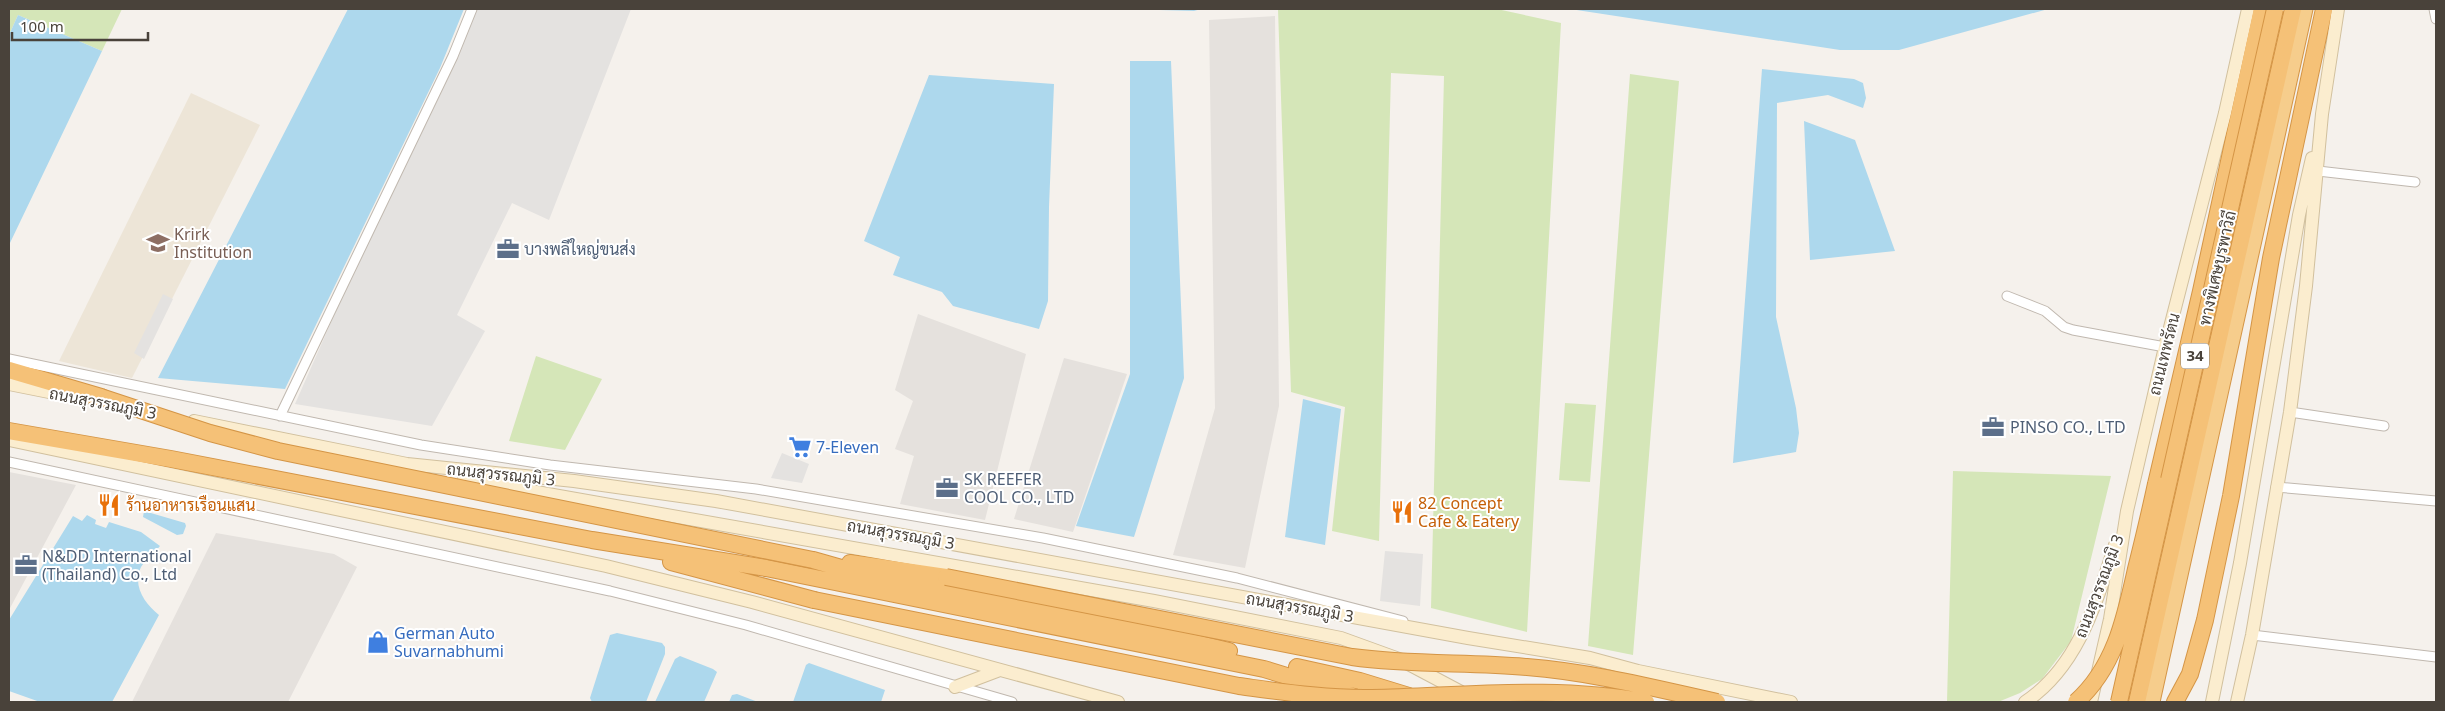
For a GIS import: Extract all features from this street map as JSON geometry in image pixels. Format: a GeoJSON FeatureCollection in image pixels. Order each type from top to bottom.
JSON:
{"type":"FeatureCollection","features":[{"type":"Feature","properties":{"kind":"highway"},"geometry":{"type":"LineString","coordinates":[[2076,702],[2099,677],[2108,662],[2124,621],[2201,292],[2262,9]]}},
{"type":"Feature","properties":{"kind":"highway","name":"ทางพิเศษบูรพาวิถี"},"geometry":{"type":"LineString","coordinates":[[2119,702],[2274,9]]}},
{"type":"Feature","properties":{"kind":"highway","name":"ทางพิเศษบูรพาวิถี"},"geometry":{"type":"LineString","coordinates":[[2137,702],[2293,9]]}},
{"type":"Feature","properties":{"kind":"highway","name":"34"},"geometry":{"type":"LineString","coordinates":[[2152,702],[2304,9]]}},
{"type":"Feature","properties":{"kind":"highway"},"geometry":{"type":"LineString","coordinates":[[2175,702],[2190,674],[2205,620],[2230,496],[2271,258],[2324,9]]}},
{"type":"Feature","properties":{"kind":"highway"},"geometry":{"type":"LineString","coordinates":[[9,370],[63,384],[210,433],[278,451],[812,560],[916,588],[1099,620],[1360,681],[1425,702]]}},
{"type":"Feature","properties":{"kind":"highway"},"geometry":{"type":"LineString","coordinates":[[9,431],[171,459],[592,540],[766,568],[1264,669],[1306,680],[1369,702]]}},
{"type":"Feature","properties":{"kind":"highway"},"geometry":{"type":"LineString","coordinates":[[592,540],[814,600],[1239,686],[1312,695],[1370,698],[1554,694],[1599,696],[1646,702]]}},
{"type":"Feature","properties":{"kind":"highway"},"geometry":{"type":"LineString","coordinates":[[812,560],[885,567],[946,577],[1352,657],[1386,662],[1525,666],[1568,671],[1717,702]]}},
{"type":"Feature","properties":{"kind":"main road","name":"ถนนเทพรัตน"},"geometry":{"type":"LineString","coordinates":[[2091,702],[2110,618],[2127,511],[2165,347],[2225,113],[2248,9]]}},
{"type":"Feature","properties":{"kind":"main road"},"geometry":{"type":"LineString","coordinates":[[2212,702],[2240,563],[2300,215],[2322,114],[2338,9]]}},
{"type":"Feature","properties":{"kind":"main road"},"geometry":{"type":"LineString","coordinates":[[2237,702],[2252,635],[2290,412],[2306,286],[2322,114]]}},
{"type":"Feature","properties":{"kind":"main road","name":"ถนนสุวรรณภูมิ 3"},"geometry":{"type":"LineString","coordinates":[[9,384],[407,464],[583,482],[716,501],[1468,638],[1590,658],[1638,671],[1791,702]]}},
{"type":"Feature","properties":{"kind":"main road"},"geometry":{"type":"LineString","coordinates":[[9,440],[606,566],[752,602],[1118,702]]}},
{"type":"Feature","properties":{"kind":"main road"},"geometry":{"type":"LineString","coordinates":[[407,464],[525,490],[1154,600],[1341,638],[1399,659],[1480,702]]}},
{"type":"Feature","properties":{"kind":"main road","name":"ถนนสุวรรณภูมิ 3"},"geometry":{"type":"LineString","coordinates":[[2024,702],[2052,679],[2070,656],[2082,634],[2098,598],[2127,511]]}},
{"type":"Feature","properties":{"kind":"main road"},"geometry":{"type":"LineString","coordinates":[[955,687],[1000,670]]}},
{"type":"Feature","properties":{"kind":"street"},"geometry":{"type":"LineString","coordinates":[[280,416],[453,56],[472,9]]}},
{"type":"Feature","properties":{"kind":"street"},"geometry":{"type":"LineString","coordinates":[[2434,9],[2436,19]]}},
{"type":"Feature","properties":{"kind":"street"},"geometry":{"type":"LineString","coordinates":[[2318,171],[2415,182]]}},
{"type":"Feature","properties":{"kind":"street"},"geometry":{"type":"LineString","coordinates":[[2007,296],[2045,311],[2064,327],[2073,330],[2165,347]]}},
{"type":"Feature","properties":{"kind":"street"},"geometry":{"type":"LineString","coordinates":[[9,359],[421,445],[550,465],[756,489],[1043,538],[1237,578],[1468,638]]}},
{"type":"Feature","properties":{"kind":"street"},"geometry":{"type":"LineString","coordinates":[[2290,412],[2384,426]]}},
{"type":"Feature","properties":{"kind":"street"},"geometry":{"type":"LineString","coordinates":[[9,462],[610,592],[746,625],[997,701],[1012,702]]}},
{"type":"Feature","properties":{"kind":"street"},"geometry":{"type":"LineString","coordinates":[[2276,488],[2436,501]]}},
{"type":"Feature","properties":{"kind":"street"},"geometry":{"type":"LineString","coordinates":[[2252,635],[2436,657]]}},
{"type":"Feature","properties":{"kind":"shaded area"},"geometry":{"type":"Polygon","coordinates":[[[469,9],[631,9],[549,220],[512,203],[457,315],[485,331],[432,426],[295,404],[469,9]]]}},
{"type":"Feature","properties":{"kind":"shaded area"},"geometry":{"type":"Polygon","coordinates":[[[1275,16],[1279,406],[1245,568],[1173,555],[1215,408],[1209,20],[1275,16]]]}},
{"type":"Feature","properties":{"kind":"shaded area","name":"Krirk Institution"},"geometry":{"type":"Polygon","coordinates":[[[191,93],[260,125],[132,378],[59,361],[191,93]]]}},
{"type":"Feature","properties":{"kind":"shaded area"},"geometry":{"type":"Polygon","coordinates":[[[163,294],[173,299],[144,359],[134,353],[163,294]]]}},
{"type":"Feature","properties":{"kind":"shaded area"},"geometry":{"type":"Polygon","coordinates":[[[918,314],[1026,354],[985,520],[900,504],[914,456],[895,449],[913,401],[895,390],[918,314]]]}},
{"type":"Feature","properties":{"kind":"shaded area"},"geometry":{"type":"Polygon","coordinates":[[[1064,358],[1127,374],[1073,532],[1014,519],[1064,358]]]}},
{"type":"Feature","properties":{"kind":"shaded area"},"geometry":{"type":"Polygon","coordinates":[[[782,453],[809,464],[802,483],[771,478],[782,453]]]}},
{"type":"Feature","properties":{"kind":"shaded area"},"geometry":{"type":"Polygon","coordinates":[[[9,472],[76,485],[9,610],[9,472]]]}},
{"type":"Feature","properties":{"kind":"shaded area"},"geometry":{"type":"Polygon","coordinates":[[[216,533],[334,554],[357,567],[288,702],[132,702],[216,533]]]}},
{"type":"Feature","properties":{"kind":"shaded area"},"geometry":{"type":"Polygon","coordinates":[[[1385,551],[1423,554],[1420,606],[1380,601],[1385,551]]]}},
{"type":"Feature","properties":{"kind":"green space"},"geometry":{"type":"Polygon","coordinates":[[[9,9],[122,9],[102,51],[18,15],[9,35],[9,9]]]}},
{"type":"Feature","properties":{"kind":"green space"},"geometry":{"type":"Polygon","coordinates":[[[1278,9],[1497,9],[1561,23],[1527,632],[1431,608],[1444,76],[1391,73],[1379,541],[1332,531],[1345,407],[1291,392],[1278,9]]]}},
{"type":"Feature","properties":{"kind":"green space"},"geometry":{"type":"Polygon","coordinates":[[[1630,74],[1679,81],[1633,655],[1588,646],[1630,74]]]}},
{"type":"Feature","properties":{"kind":"green space"},"geometry":{"type":"Polygon","coordinates":[[[536,356],[602,379],[565,450],[509,441],[536,356]]]}},
{"type":"Feature","properties":{"kind":"green space"},"geometry":{"type":"Polygon","coordinates":[[[1565,403],[1596,405],[1590,482],[1559,480],[1565,403]]]}},
{"type":"Feature","properties":{"kind":"green space"},"geometry":{"type":"Polygon","coordinates":[[[1953,471],[2111,476],[2071,641],[2042,679],[2020,693],[1998,702],[1947,702],[1953,471]]]}},
{"type":"Feature","properties":{"kind":"water"},"geometry":{"type":"Polygon","coordinates":[[[348,9],[464,9],[440,68],[285,389],[158,378],[348,9]]]}},
{"type":"Feature","properties":{"kind":"water"},"geometry":{"type":"Polygon","coordinates":[[[1125,9],[1201,9],[1194,11],[1125,9]]]}},
{"type":"Feature","properties":{"kind":"water"},"geometry":{"type":"Polygon","coordinates":[[[1570,9],[2048,9],[1899,50],[1840,50],[1570,9]]]}},
{"type":"Feature","properties":{"kind":"water"},"geometry":{"type":"Polygon","coordinates":[[[18,15],[102,51],[9,245],[9,35],[18,15]]]}},
{"type":"Feature","properties":{"kind":"water"},"geometry":{"type":"Polygon","coordinates":[[[1130,61],[1171,61],[1184,378],[1134,537],[1076,526],[1130,374],[1130,61]]]}},
{"type":"Feature","properties":{"kind":"water"},"geometry":{"type":"Polygon","coordinates":[[[1762,69],[1854,79],[1863,83],[1866,98],[1863,108],[1828,95],[1777,103],[1776,317],[1796,408],[1799,433],[1796,452],[1733,463],[1762,69]]]}},
{"type":"Feature","properties":{"kind":"water"},"geometry":{"type":"Polygon","coordinates":[[[929,75],[1054,84],[1049,207],[1048,301],[1039,329],[953,306],[942,292],[893,275],[900,257],[864,241],[929,75]]]}},
{"type":"Feature","properties":{"kind":"water"},"geometry":{"type":"Polygon","coordinates":[[[1804,121],[1855,140],[1895,251],[1810,260],[1804,121]]]}},
{"type":"Feature","properties":{"kind":"water"},"geometry":{"type":"Polygon","coordinates":[[[1303,399],[1341,409],[1325,545],[1285,537],[1303,399]]]}},
{"type":"Feature","properties":{"kind":"water"},"geometry":{"type":"Polygon","coordinates":[[[144,511],[185,523],[186,526],[183,534],[177,535],[143,517],[144,511]]]}},
{"type":"Feature","properties":{"kind":"water"},"geometry":{"type":"Polygon","coordinates":[[[87,515],[96,520],[95,524],[106,528],[109,522],[141,532],[160,546],[141,567],[138,581],[141,594],[149,606],[159,615],[112,702],[40,702],[9,691],[9,620],[73,516],[82,521],[87,515]]]}},
{"type":"Feature","properties":{"kind":"water"},"geometry":{"type":"Polygon","coordinates":[[[617,633],[662,643],[665,647],[665,654],[646,702],[592,702],[590,698],[610,635],[617,633]]]}},
{"type":"Feature","properties":{"kind":"water"},"geometry":{"type":"Polygon","coordinates":[[[680,656],[717,672],[704,702],[655,702],[675,659],[680,656]]]}},
{"type":"Feature","properties":{"kind":"water"},"geometry":{"type":"Polygon","coordinates":[[[809,663],[885,690],[881,702],[793,702],[806,665],[809,663]]]}},
{"type":"Feature","properties":{"kind":"water"},"geometry":{"type":"Polygon","coordinates":[[[737,694],[758,702],[729,702],[732,695],[737,694]]]}},
{"type":"Feature","properties":{"kind":"place","name":"Krirk Institution"},"geometry":{"type":"Point","coordinates":[158,243]}},
{"type":"Feature","properties":{"kind":"place","name":"บางพลีใหญ่ขนส่ง"},"geometry":{"type":"Point","coordinates":[508,249]}},
{"type":"Feature","properties":{"kind":"place","name":"PINSO CO., LTD"},"geometry":{"type":"Point","coordinates":[1993,427]}},
{"type":"Feature","properties":{"kind":"place","name":"7-Eleven"},"geometry":{"type":"Point","coordinates":[800,447]}},
{"type":"Feature","properties":{"kind":"place","name":"SK REEFER COOL CO., LTD"},"geometry":{"type":"Point","coordinates":[947,488]}},
{"type":"Feature","properties":{"kind":"place","name":"ร้านอาหารเรือนแสน"},"geometry":{"type":"Point","coordinates":[109,505]}},
{"type":"Feature","properties":{"kind":"place","name":"82 Concept Cafe & Eatery"},"geometry":{"type":"Point","coordinates":[1402,512]}},
{"type":"Feature","properties":{"kind":"place","name":"N&DD International (Thailand) Co., Ltd"},"geometry":{"type":"Point","coordinates":[26,565]}},
{"type":"Feature","properties":{"kind":"place","name":"German Auto Suvarnabhumi"},"geometry":{"type":"Point","coordinates":[378,642]}}]}
